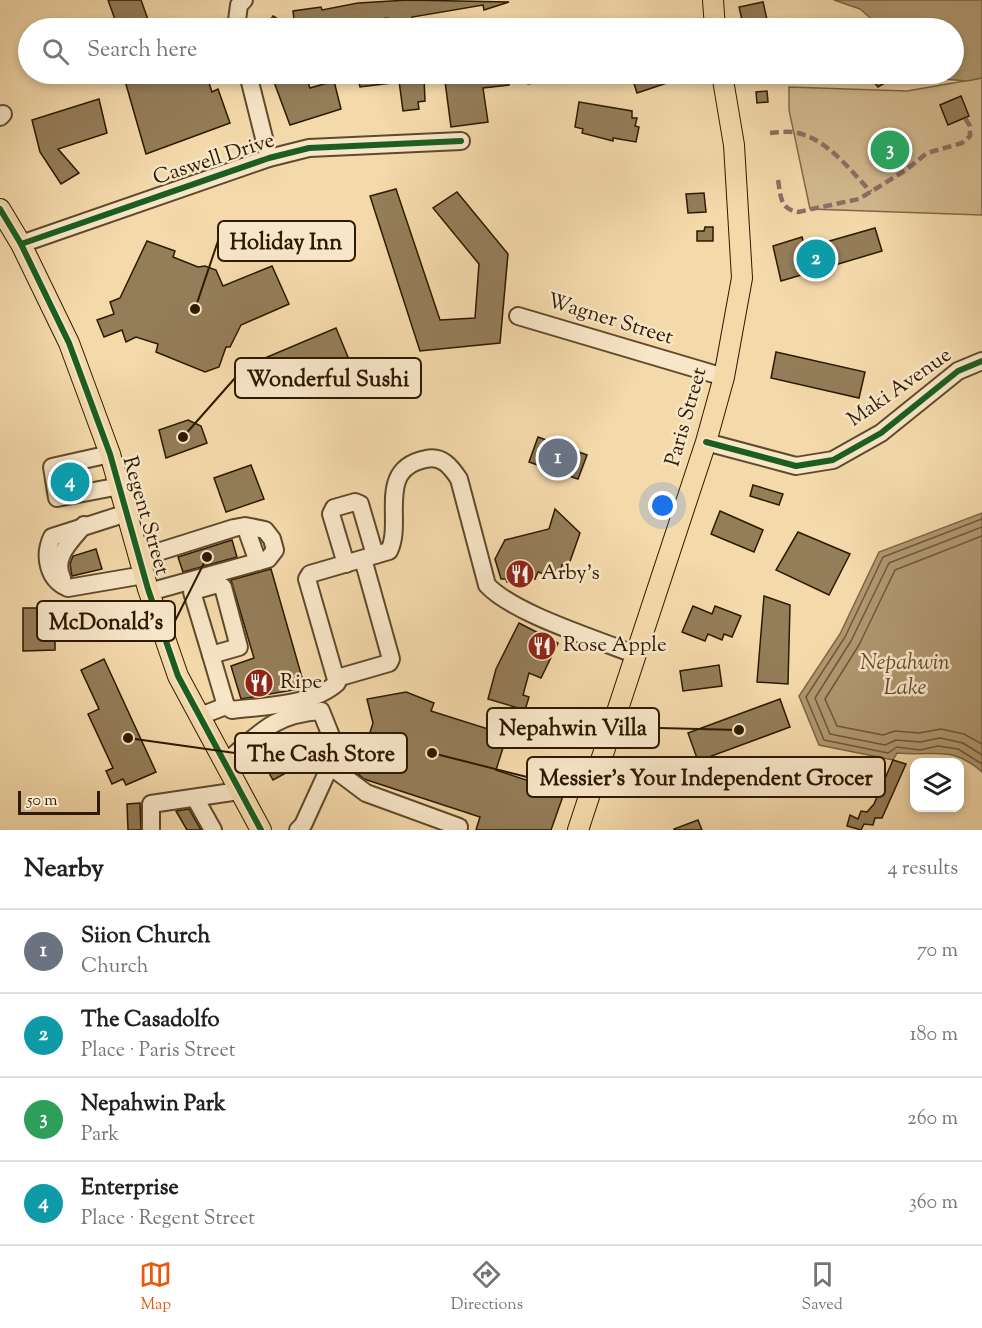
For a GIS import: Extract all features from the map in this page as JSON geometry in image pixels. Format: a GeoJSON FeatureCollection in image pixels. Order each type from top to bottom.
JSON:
{"type":"FeatureCollection","features":[{"type":"Feature","properties":{"kind":"main road"},"geometry":{"type":"LineString","coordinates":[[713,0],[714,18]]}},
{"type":"Feature","properties":{"kind":"main road","name":"Paris Street"},"geometry":{"type":"LineString","coordinates":[[578,830],[706,442],[724,377],[742,278],[734,145],[724,84]]}},
{"type":"Feature","properties":{"kind":"main road","name":"Regent Street"},"geometry":{"type":"LineString","coordinates":[[0,209],[21,244],[69,343],[110,454],[146,582],[178,676],[261,830]]}},
{"type":"Feature","properties":{"kind":"street"},"geometry":{"type":"LineString","coordinates":[[238,18],[241,2]]}},
{"type":"Feature","properties":{"kind":"street"},"geometry":{"type":"LineString","coordinates":[[250,84],[269,158]]}},
{"type":"Feature","properties":{"kind":"street","name":"Caswell Drive"},"geometry":{"type":"LineString","coordinates":[[21,244],[269,158],[309,148],[461,141]]}},
{"type":"Feature","properties":{"kind":"street","name":"Wagner Street"},"geometry":{"type":"LineString","coordinates":[[518,316],[724,377]]}},
{"type":"Feature","properties":{"kind":"street","name":"Maki Avenue"},"geometry":{"type":"LineString","coordinates":[[706,442],[796,466],[833,460],[881,433],[958,371],[982,361]]}},
{"type":"Feature","properties":{"kind":"street"},"geometry":{"type":"LineString","coordinates":[[110,454],[52,467],[57,498],[120,486]]}},
{"type":"Feature","properties":{"kind":"street"},"geometry":{"type":"LineString","coordinates":[[192,592],[226,706],[232,710],[289,702],[328,691],[337,683],[337,678],[307,579],[310,574],[389,551],[392,547],[394,491],[404,470],[424,459],[442,460],[449,464],[459,479],[487,585],[496,595],[521,608],[636,656]]}},
{"type":"Feature","properties":{"kind":"street"},"geometry":{"type":"LineString","coordinates":[[127,513],[52,537],[47,553],[52,578],[68,588],[112,581],[146,582],[192,592],[218,584],[223,587],[240,643],[239,646],[211,655]]}},
{"type":"Feature","properties":{"kind":"street"},"geometry":{"type":"LineString","coordinates":[[256,527],[265,530],[272,539],[275,550],[263,561],[146,582],[187,543],[234,528],[256,527]]}},
{"type":"Feature","properties":{"kind":"street"},"geometry":{"type":"LineString","coordinates":[[187,543],[201,544],[233,534],[248,534],[263,561]]}},
{"type":"Feature","properties":{"kind":"street"},"geometry":{"type":"LineString","coordinates":[[337,678],[389,663],[391,658],[361,559]]}},
{"type":"Feature","properties":{"kind":"street"},"geometry":{"type":"LineString","coordinates":[[200,716],[226,706]]}},
{"type":"Feature","properties":{"kind":"street"},"geometry":{"type":"LineString","coordinates":[[226,762],[271,724],[294,712],[321,711],[337,751],[303,825],[298,830]]}},
{"type":"Feature","properties":{"kind":"street"},"geometry":{"type":"LineString","coordinates":[[330,766],[366,793],[459,827]]}},
{"type":"Feature","properties":{"kind":"street"},"geometry":{"type":"LineString","coordinates":[[151,830],[151,804],[239,791]]}},
{"type":"Feature","properties":{"kind":"street"},"geometry":{"type":"LineString","coordinates":[[195,798],[213,830]]}},
{"type":"Feature","properties":{"kind":"shaded area"},"geometry":{"type":"Polygon","coordinates":[[[982,78],[982,215],[810,209],[789,110],[789,87],[907,91],[947,84],[964,84],[964,81],[982,78]]]}},
{"type":"Feature","properties":{"kind":"water"},"geometry":{"type":"Polygon","coordinates":[[[834,0],[982,0],[982,78],[964,81],[964,18],[870,18],[860,9],[834,0]]]}},
{"type":"Feature","properties":{"kind":"water","name":"Nepahwin Lake"},"geometry":{"type":"Polygon","coordinates":[[[982,513],[982,772],[964,758],[951,755],[897,753],[893,760],[819,745],[799,696],[840,634],[879,552],[982,513]]]}},
{"type":"Feature","properties":{"kind":"building"},"geometry":{"type":"Polygon","coordinates":[[[108,0],[141,0],[147,18],[114,18],[108,0]]]}},
{"type":"Feature","properties":{"kind":"building"},"geometry":{"type":"Polygon","coordinates":[[[408,0],[509,2],[484,10],[483,5],[412,18],[294,18],[293,11],[321,7],[322,10],[358,3],[408,0]]]}},
{"type":"Feature","properties":{"kind":"building"},"geometry":{"type":"Polygon","coordinates":[[[763,2],[767,18],[742,18],[739,7],[763,2]]]}},
{"type":"Feature","properties":{"kind":"building"},"geometry":{"type":"Polygon","coordinates":[[[126,84],[209,84],[212,92],[218,89],[230,123],[146,154],[126,84]]]}},
{"type":"Feature","properties":{"kind":"building"},"geometry":{"type":"Polygon","coordinates":[[[275,84],[309,84],[310,88],[335,84],[341,109],[290,125],[275,84]]]}},
{"type":"Feature","properties":{"kind":"building"},"geometry":{"type":"Polygon","coordinates":[[[359,84],[383,84],[360,87],[359,84]]]}},
{"type":"Feature","properties":{"kind":"building"},"geometry":{"type":"Polygon","coordinates":[[[399,84],[424,84],[425,101],[418,102],[419,109],[403,111],[399,84]]]}},
{"type":"Feature","properties":{"kind":"building"},"geometry":{"type":"Polygon","coordinates":[[[445,84],[509,84],[483,88],[488,122],[451,127],[445,84]]]}},
{"type":"Feature","properties":{"kind":"building"},"geometry":{"type":"Polygon","coordinates":[[[634,84],[664,84],[637,93],[634,84]]]}},
{"type":"Feature","properties":{"kind":"building"},"geometry":{"type":"Polygon","coordinates":[[[767,91],[768,102],[757,103],[756,92],[767,91]]]}},
{"type":"Feature","properties":{"kind":"building"},"geometry":{"type":"Polygon","coordinates":[[[961,96],[969,116],[948,125],[940,105],[961,96]]]}},
{"type":"Feature","properties":{"kind":"building"},"geometry":{"type":"Polygon","coordinates":[[[99,99],[107,133],[58,149],[79,173],[61,184],[40,152],[32,120],[99,99]]]}},
{"type":"Feature","properties":{"kind":"building"},"geometry":{"type":"Polygon","coordinates":[[[579,102],[632,111],[632,118],[637,118],[635,126],[639,127],[636,142],[613,138],[613,141],[582,133],[583,129],[575,127],[579,102]]]}},
{"type":"Feature","properties":{"kind":"building"},"geometry":{"type":"Polygon","coordinates":[[[396,189],[440,320],[475,318],[479,264],[433,208],[457,192],[508,254],[500,343],[420,351],[370,196],[396,189]]]}},
{"type":"Feature","properties":{"kind":"building"},"geometry":{"type":"Polygon","coordinates":[[[704,193],[706,212],[688,213],[686,194],[704,193]]]}},
{"type":"Feature","properties":{"kind":"building"},"geometry":{"type":"Polygon","coordinates":[[[705,227],[713,227],[713,241],[697,241],[697,231],[704,231],[705,227]]]}},
{"type":"Feature","properties":{"kind":"building"},"geometry":{"type":"Polygon","coordinates":[[[875,228],[882,251],[781,281],[773,246],[802,237],[805,248],[875,228]]]}},
{"type":"Feature","properties":{"kind":"building"},"geometry":{"type":"Polygon","coordinates":[[[147,241],[175,251],[173,257],[198,267],[205,266],[216,270],[223,286],[272,266],[289,304],[241,325],[230,347],[226,347],[219,367],[205,372],[156,352],[158,344],[136,337],[126,342],[122,330],[104,337],[97,320],[114,314],[110,302],[120,298],[147,241]]]}},
{"type":"Feature","properties":{"kind":"building"},"geometry":{"type":"Polygon","coordinates":[[[336,328],[348,357],[258,394],[246,366],[336,328]]]}},
{"type":"Feature","properties":{"kind":"building"},"geometry":{"type":"Polygon","coordinates":[[[776,352],[865,372],[859,398],[771,378],[776,352]]]}},
{"type":"Feature","properties":{"kind":"building"},"geometry":{"type":"Polygon","coordinates":[[[188,420],[201,426],[207,443],[166,458],[159,430],[188,420]]]}},
{"type":"Feature","properties":{"kind":"building"},"geometry":{"type":"Polygon","coordinates":[[[538,437],[587,455],[578,479],[529,462],[538,437]]]}},
{"type":"Feature","properties":{"kind":"building"},"geometry":{"type":"Polygon","coordinates":[[[251,465],[264,499],[226,512],[214,478],[251,465]]]}},
{"type":"Feature","properties":{"kind":"building"},"geometry":{"type":"Polygon","coordinates":[[[79,473],[80,483],[66,486],[64,475],[79,473]]]}},
{"type":"Feature","properties":{"kind":"building"},"geometry":{"type":"Polygon","coordinates":[[[753,485],[783,494],[779,505],[750,496],[753,485]]]}},
{"type":"Feature","properties":{"kind":"building"},"geometry":{"type":"Polygon","coordinates":[[[555,509],[580,533],[568,567],[562,565],[560,572],[549,568],[547,575],[538,572],[535,579],[528,577],[507,582],[506,579],[501,579],[495,559],[505,540],[549,529],[555,509]]]}},
{"type":"Feature","properties":{"kind":"building"},"geometry":{"type":"Polygon","coordinates":[[[720,511],[763,530],[754,552],[711,534],[720,511]]]}},
{"type":"Feature","properties":{"kind":"building"},"geometry":{"type":"Polygon","coordinates":[[[798,532],[850,554],[829,595],[776,570],[798,532]]]}},
{"type":"Feature","properties":{"kind":"building"},"geometry":{"type":"Polygon","coordinates":[[[232,540],[237,557],[183,572],[178,557],[232,540]]]}},
{"type":"Feature","properties":{"kind":"building"},"geometry":{"type":"Polygon","coordinates":[[[96,549],[102,569],[72,576],[70,564],[73,556],[96,549]]]}},
{"type":"Feature","properties":{"kind":"building"},"geometry":{"type":"Polygon","coordinates":[[[271,569],[305,688],[241,699],[231,666],[254,658],[231,580],[271,569]]]}},
{"type":"Feature","properties":{"kind":"building"},"geometry":{"type":"Polygon","coordinates":[[[764,596],[790,605],[788,684],[757,682],[764,596]]]}},
{"type":"Feature","properties":{"kind":"building"},"geometry":{"type":"Polygon","coordinates":[[[693,606],[712,614],[715,606],[741,616],[732,637],[724,634],[722,640],[708,634],[705,641],[682,632],[693,606]]]}},
{"type":"Feature","properties":{"kind":"building"},"geometry":{"type":"Polygon","coordinates":[[[23,608],[45,608],[45,612],[55,612],[55,650],[23,651],[23,608]]]}},
{"type":"Feature","properties":{"kind":"building"},"geometry":{"type":"Polygon","coordinates":[[[519,623],[558,643],[541,678],[529,673],[523,695],[529,697],[525,710],[488,699],[496,669],[519,623]]]}},
{"type":"Feature","properties":{"kind":"building"},"geometry":{"type":"Polygon","coordinates":[[[104,659],[156,772],[126,785],[123,779],[112,784],[106,771],[113,768],[88,714],[99,709],[81,670],[104,659]]]}},
{"type":"Feature","properties":{"kind":"building"},"geometry":{"type":"Polygon","coordinates":[[[719,665],[722,686],[683,691],[680,671],[719,665]]]}},
{"type":"Feature","properties":{"kind":"building"},"geometry":{"type":"Polygon","coordinates":[[[406,692],[434,703],[431,711],[507,735],[496,770],[535,783],[534,786],[563,796],[551,830],[476,830],[480,817],[364,779],[357,773],[373,723],[367,699],[406,692]]]}},
{"type":"Feature","properties":{"kind":"building"},"geometry":{"type":"Polygon","coordinates":[[[780,699],[790,727],[698,761],[688,733],[780,699]]]}},
{"type":"Feature","properties":{"kind":"building"},"geometry":{"type":"Polygon","coordinates":[[[276,735],[291,759],[305,752],[310,756],[308,761],[273,780],[269,773],[278,765],[265,743],[276,735]]]}},
{"type":"Feature","properties":{"kind":"building"},"geometry":{"type":"Polygon","coordinates":[[[893,760],[906,764],[882,818],[875,818],[873,825],[864,824],[861,830],[847,826],[850,815],[858,819],[861,811],[867,812],[874,804],[893,760]]]}},
{"type":"Feature","properties":{"kind":"building"},"geometry":{"type":"Polygon","coordinates":[[[140,803],[141,830],[128,830],[127,804],[140,803]]]}},
{"type":"Feature","properties":{"kind":"building"},"geometry":{"type":"Polygon","coordinates":[[[189,809],[201,830],[187,830],[176,811],[189,809]]]}},
{"type":"Feature","properties":{"kind":"building"},"geometry":{"type":"Polygon","coordinates":[[[698,820],[702,830],[674,830],[674,829],[698,820]]]}},
{"type":"Feature","properties":{"kind":"marked path"},"geometry":{"type":"LineString","coordinates":[[778,180],[782,201],[788,208],[798,212],[859,199],[906,170],[927,153],[962,143],[970,136],[970,126],[965,118]]}},
{"type":"Feature","properties":{"kind":"marked path"},"geometry":{"type":"LineString","coordinates":[[770,133],[795,132],[819,142],[838,157],[871,192]]}},
{"type":"Feature","properties":{"kind":"cycle path"},"geometry":{"type":"LineString","coordinates":[[21,244],[269,158],[309,148],[461,141]]}},
{"type":"Feature","properties":{"kind":"cycle path"},"geometry":{"type":"LineString","coordinates":[[0,209],[21,244],[69,343],[110,454],[148,589],[178,676],[261,830]]}},
{"type":"Feature","properties":{"kind":"cycle path"},"geometry":{"type":"LineString","coordinates":[[706,442],[796,466],[833,460],[881,433],[958,371],[982,361]]}},
{"type":"Feature","properties":{"kind":"place","name":"Nepahwin Park"},"geometry":{"type":"Point","coordinates":[890,150]}},
{"type":"Feature","properties":{"kind":"place","name":"The Casadolfo"},"geometry":{"type":"Point","coordinates":[816,259]}},
{"type":"Feature","properties":{"kind":"place","name":"Holiday Inn"},"geometry":{"type":"Point","coordinates":[195,309]}},
{"type":"Feature","properties":{"kind":"place","name":"Wonderful Sushi"},"geometry":{"type":"Point","coordinates":[183,437]}},
{"type":"Feature","properties":{"kind":"place","name":"Siion Church"},"geometry":{"type":"Point","coordinates":[558,458]}},
{"type":"Feature","properties":{"kind":"place","name":"Enterprise"},"geometry":{"type":"Point","coordinates":[70,482]}},
{"type":"Feature","properties":{"kind":"place","name":"McDonald's"},"geometry":{"type":"Point","coordinates":[207,557]}},
{"type":"Feature","properties":{"kind":"place","name":"Arby's"},"geometry":{"type":"Point","coordinates":[520,574]}},
{"type":"Feature","properties":{"kind":"place","name":"Rose Apple"},"geometry":{"type":"Point","coordinates":[542,646]}},
{"type":"Feature","properties":{"kind":"place","name":"Ripe"},"geometry":{"type":"Point","coordinates":[259,683]}},
{"type":"Feature","properties":{"kind":"place","name":"Nepahwin Villa"},"geometry":{"type":"Point","coordinates":[739,730]}},
{"type":"Feature","properties":{"kind":"place","name":"The Cash Store"},"geometry":{"type":"Point","coordinates":[128,738]}},
{"type":"Feature","properties":{"kind":"place","name":"Messier's Your Independent Grocer"},"geometry":{"type":"Point","coordinates":[432,753]}}]}
